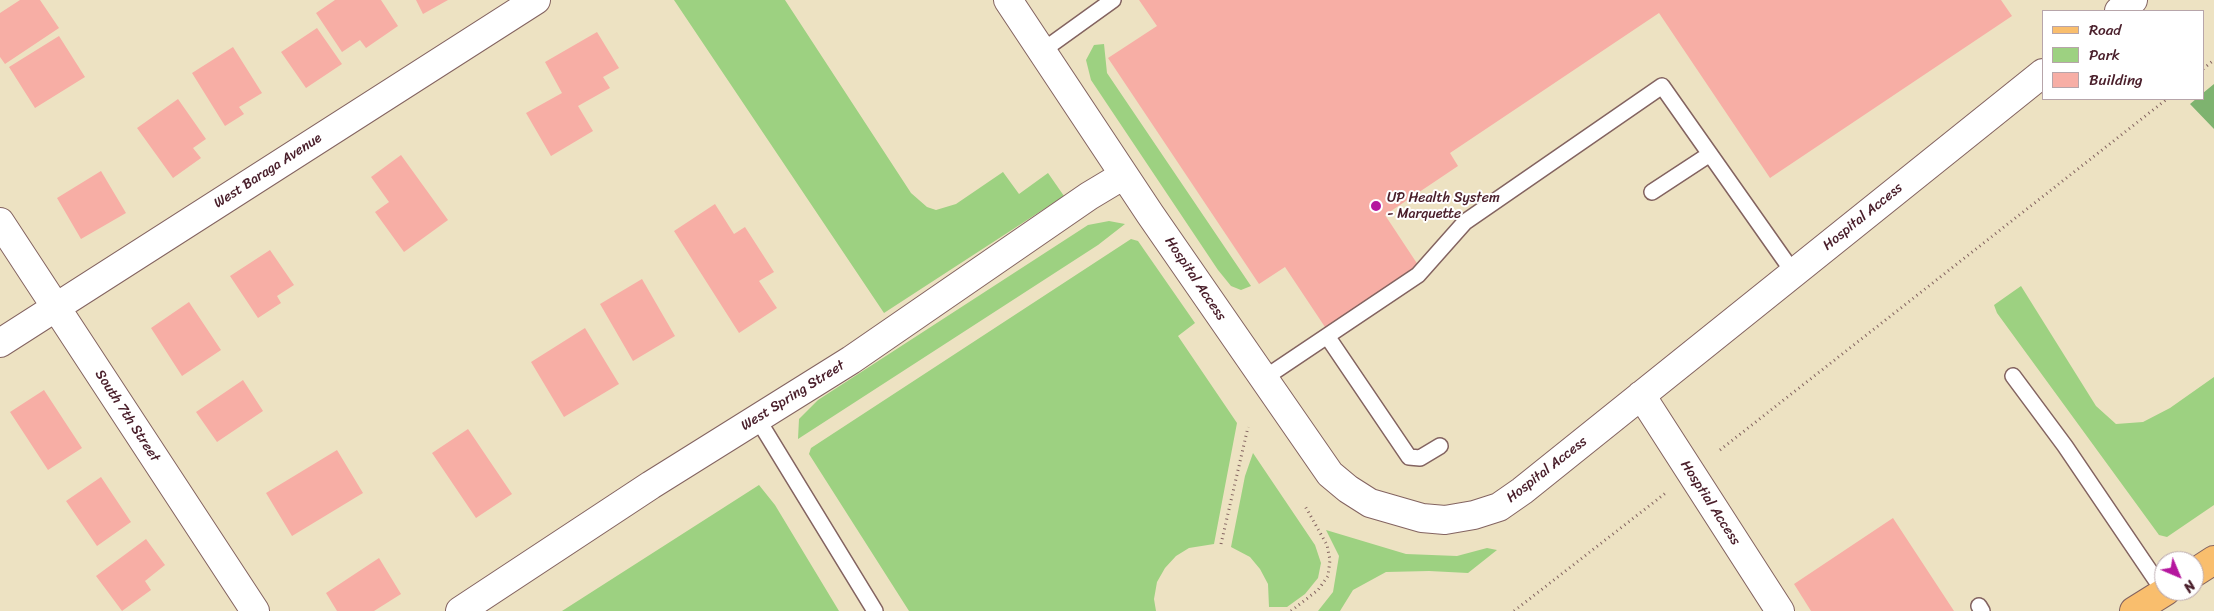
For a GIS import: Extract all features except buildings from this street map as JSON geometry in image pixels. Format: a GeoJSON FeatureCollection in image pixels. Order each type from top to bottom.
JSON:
{"type":"FeatureCollection","features":[{"type":"Feature","properties":{"kind":"main road"},"geometry":{"type":"LineString","coordinates":[[2134,611],[2154,599]]}},
{"type":"Feature","properties":{"kind":"street","name":"West Baraga Avenue"},"geometry":{"type":"LineString","coordinates":[[0,343],[536,0]]}},
{"type":"Feature","properties":{"kind":"street","name":"Hospital Access"},"geometry":{"type":"LineString","coordinates":[[1008,0],[1124,175],[1330,474],[1348,489],[1370,503],[1422,518],[1446,520],[1474,515],[1499,507],[1641,396],[2042,74]]}},
{"type":"Feature","properties":{"kind":"street","name":"West Spring Street"},"geometry":{"type":"LineString","coordinates":[[460,611],[756,418],[851,360],[1089,196],[1124,175]]}},
{"type":"Feature","properties":{"kind":"street","name":"South 7th Street"},"geometry":{"type":"LineString","coordinates":[[0,222],[254,611]]}},
{"type":"Feature","properties":{"kind":"street","name":"Hosptial Access"},"geometry":{"type":"LineString","coordinates":[[1641,396],[1780,611]]}},
{"type":"Feature","properties":{"kind":"lane"},"geometry":{"type":"LineString","coordinates":[[1042,51],[1113,0]]}},
{"type":"Feature","properties":{"kind":"lane"},"geometry":{"type":"LineString","coordinates":[[1263,379],[1418,275],[1465,222],[1662,86],[1794,272]]}},
{"type":"Feature","properties":{"kind":"lane"},"geometry":{"type":"LineString","coordinates":[[1652,192],[1710,154]]}},
{"type":"Feature","properties":{"kind":"lane"},"geometry":{"type":"LineString","coordinates":[[1327,336],[1410,457],[1420,458],[1440,446]]}},
{"type":"Feature","properties":{"kind":"lane"},"geometry":{"type":"LineString","coordinates":[[2013,376],[2065,446],[2154,576]]}},
{"type":"Feature","properties":{"kind":"lane"},"geometry":{"type":"LineString","coordinates":[[756,418],[875,611]]}},
{"type":"Feature","properties":{"kind":"path"},"geometry":{"type":"LineString","coordinates":[[2204,69],[2214,60]]}},
{"type":"Feature","properties":{"kind":"path"},"geometry":{"type":"LineString","coordinates":[[1720,450],[2165,100]]}},
{"type":"Feature","properties":{"kind":"path"},"geometry":{"type":"LineString","coordinates":[[1221,544],[1248,427]]}},
{"type":"Feature","properties":{"kind":"path"},"geometry":{"type":"LineString","coordinates":[[1514,611],[1668,491]]}},
{"type":"Feature","properties":{"kind":"path"},"geometry":{"type":"LineString","coordinates":[[1291,611],[1318,590],[1328,576],[1330,560],[1327,545],[1305,506]]}},
{"type":"Feature","properties":{"kind":"green space"},"geometry":{"type":"Polygon","coordinates":[[[674,0],[785,0],[911,193],[927,207],[936,210],[956,204],[1003,172],[1019,194],[1048,173],[1064,196],[884,313],[674,0]]]}},
{"type":"Feature","properties":{"kind":"green space"},"geometry":{"type":"Polygon","coordinates":[[[1104,44],[1107,73],[1251,286],[1241,290],[1231,286],[1218,270],[1091,80],[1086,60],[1094,45],[1104,44]]]}},
{"type":"Feature","properties":{"kind":"green space"},"geometry":{"type":"Polygon","coordinates":[[[2214,84],[2214,129],[2190,104],[2195,100],[2204,100],[2204,92],[2214,84]]]}},
{"type":"Feature","properties":{"kind":"green space"},"geometry":{"type":"Polygon","coordinates":[[[1109,221],[1125,224],[1098,245],[798,439],[799,419],[818,400],[1088,225],[1109,221]]]}},
{"type":"Feature","properties":{"kind":"green space"},"geometry":{"type":"Polygon","coordinates":[[[1131,239],[1138,241],[1195,323],[1178,336],[1237,423],[1214,544],[1189,548],[1176,556],[1165,568],[1157,582],[1154,599],[1156,611],[909,611],[809,454],[811,448],[1131,239]]]}},
{"type":"Feature","properties":{"kind":"green space"},"geometry":{"type":"Polygon","coordinates":[[[2021,286],[2096,406],[2116,424],[2143,422],[2170,408],[2214,377],[2214,505],[2167,537],[2159,535],[1997,313],[1994,305],[2021,286]]]}},
{"type":"Feature","properties":{"kind":"green space"},"geometry":{"type":"Polygon","coordinates":[[[1253,453],[1315,545],[1321,563],[1318,578],[1305,594],[1287,607],[1269,607],[1268,584],[1260,569],[1250,557],[1231,547],[1245,476],[1253,453]]]}},
{"type":"Feature","properties":{"kind":"green space"},"geometry":{"type":"Polygon","coordinates":[[[759,485],[775,505],[839,611],[562,611],[759,485]]]}},
{"type":"Feature","properties":{"kind":"green space"},"geometry":{"type":"Polygon","coordinates":[[[1326,530],[1406,554],[1457,556],[1487,548],[1497,550],[1468,573],[1429,571],[1386,572],[1353,590],[1340,611],[1318,611],[1333,592],[1339,556],[1326,530]]]}},
{"type":"Feature","properties":{"kind":"place","name":"UP Health System - Marquette"},"geometry":{"type":"Point","coordinates":[1376,206]}}]}
